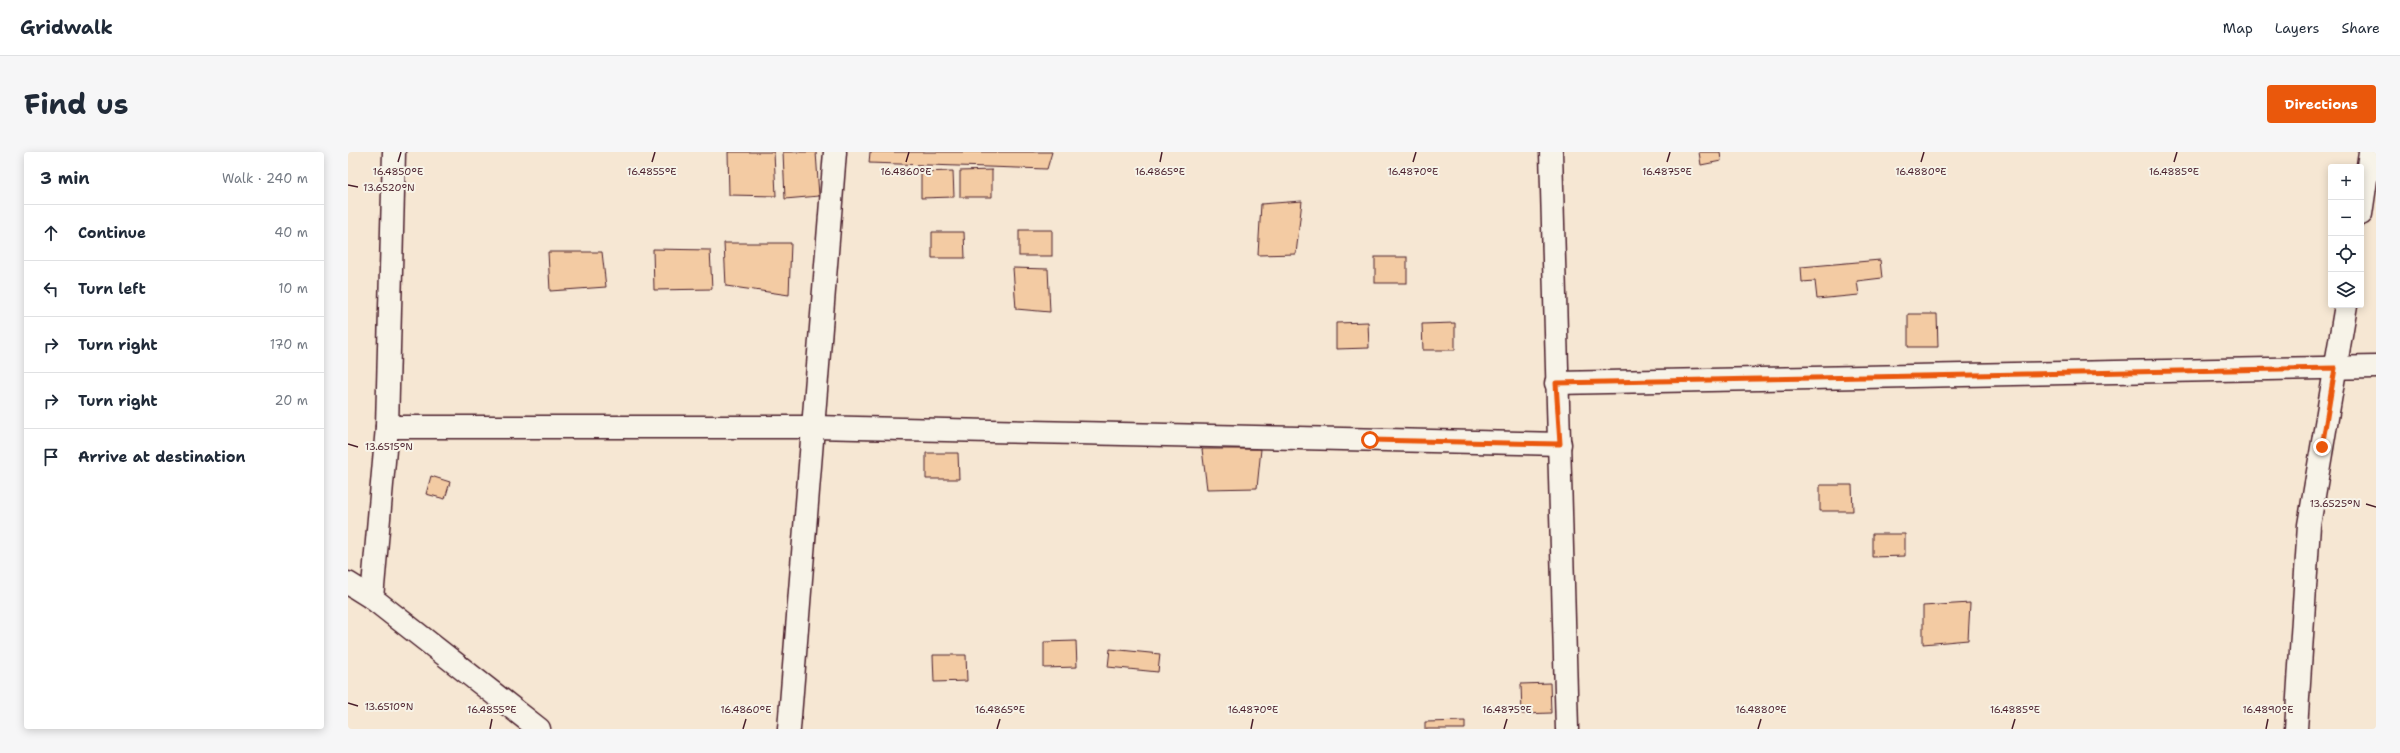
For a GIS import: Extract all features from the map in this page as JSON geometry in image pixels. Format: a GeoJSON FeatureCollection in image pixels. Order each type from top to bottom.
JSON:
{"type":"FeatureCollection","features":[{"type":"Feature","properties":{"kind":"street"},"geometry":{"type":"LineString","coordinates":[[372,598],[387,427],[394,152]]}},
{"type":"Feature","properties":{"kind":"street"},"geometry":{"type":"LineString","coordinates":[[789,729],[835,152]]}},
{"type":"Feature","properties":{"kind":"street"},"geometry":{"type":"LineString","coordinates":[[1551,152],[1556,383],[1560,444],[1567,729]]}},
{"type":"Feature","properties":{"kind":"street"},"geometry":{"type":"LineString","coordinates":[[2363,200],[2370,152]]}},
{"type":"Feature","properties":{"kind":"street"},"geometry":{"type":"LineString","coordinates":[[2296,729],[2309,525],[2345,308]]}},
{"type":"Feature","properties":{"kind":"street"},"geometry":{"type":"LineString","coordinates":[[1556,383],[2376,367]]}},
{"type":"Feature","properties":{"kind":"street"},"geometry":{"type":"LineString","coordinates":[[387,427],[814,427],[1560,444]]}},
{"type":"Feature","properties":{"kind":"street"},"geometry":{"type":"LineString","coordinates":[[348,583],[372,598],[540,729]]}},
{"type":"Feature","properties":{"kind":"building"},"geometry":{"type":"Polygon","coordinates":[[[728,152],[774,152],[776,196],[729,195],[728,152]]]}},
{"type":"Feature","properties":{"kind":"building"},"geometry":{"type":"Polygon","coordinates":[[[783,152],[816,152],[819,196],[785,199],[783,152]]]}},
{"type":"Feature","properties":{"kind":"building"},"geometry":{"type":"Polygon","coordinates":[[[870,152],[1052,152],[1047,169],[869,163],[870,152]]]}},
{"type":"Feature","properties":{"kind":"building"},"geometry":{"type":"Polygon","coordinates":[[[1699,152],[1720,152],[1721,161],[1701,165],[1699,152]]]}},
{"type":"Feature","properties":{"kind":"building"},"geometry":{"type":"Polygon","coordinates":[[[992,170],[992,197],[960,197],[960,171],[992,170]]]}},
{"type":"Feature","properties":{"kind":"building"},"geometry":{"type":"Polygon","coordinates":[[[953,171],[954,197],[921,198],[921,172],[953,171]]]}},
{"type":"Feature","properties":{"kind":"building"},"geometry":{"type":"Polygon","coordinates":[[[1302,201],[1296,254],[1258,255],[1261,204],[1302,201]]]}},
{"type":"Feature","properties":{"kind":"building"},"geometry":{"type":"Polygon","coordinates":[[[1019,230],[1052,230],[1052,256],[1019,256],[1019,230]]]}},
{"type":"Feature","properties":{"kind":"building"},"geometry":{"type":"Polygon","coordinates":[[[932,232],[964,232],[965,258],[932,258],[932,232]]]}},
{"type":"Feature","properties":{"kind":"building"},"geometry":{"type":"Polygon","coordinates":[[[724,243],[791,243],[789,295],[726,286],[724,243]]]}},
{"type":"Feature","properties":{"kind":"building"},"geometry":{"type":"Polygon","coordinates":[[[653,249],[710,250],[712,289],[654,290],[653,249]]]}},
{"type":"Feature","properties":{"kind":"building"},"geometry":{"type":"Polygon","coordinates":[[[548,252],[602,252],[606,287],[550,291],[548,252]]]}},
{"type":"Feature","properties":{"kind":"building"},"geometry":{"type":"Polygon","coordinates":[[[1375,257],[1407,257],[1407,283],[1375,283],[1375,257]]]}},
{"type":"Feature","properties":{"kind":"building"},"geometry":{"type":"Polygon","coordinates":[[[1880,260],[1882,278],[1857,281],[1859,295],[1817,299],[1815,281],[1802,282],[1801,267],[1880,260]]]}},
{"type":"Feature","properties":{"kind":"building"},"geometry":{"type":"Polygon","coordinates":[[[1013,268],[1048,269],[1050,312],[1016,309],[1013,268]]]}},
{"type":"Feature","properties":{"kind":"building"},"geometry":{"type":"Polygon","coordinates":[[[1908,314],[1937,314],[1938,347],[1908,347],[1908,314]]]}},
{"type":"Feature","properties":{"kind":"building"},"geometry":{"type":"Polygon","coordinates":[[[1368,322],[1369,348],[1336,349],[1336,323],[1368,322]]]}},
{"type":"Feature","properties":{"kind":"building"},"geometry":{"type":"Polygon","coordinates":[[[1455,323],[1455,350],[1423,350],[1422,324],[1455,323]]]}},
{"type":"Feature","properties":{"kind":"building"},"geometry":{"type":"Polygon","coordinates":[[[1202,449],[1261,449],[1257,488],[1207,489],[1202,449]]]}},
{"type":"Feature","properties":{"kind":"building"},"geometry":{"type":"Polygon","coordinates":[[[926,453],[958,453],[959,479],[926,479],[926,453]]]}},
{"type":"Feature","properties":{"kind":"building"},"geometry":{"type":"Polygon","coordinates":[[[431,476],[450,482],[445,499],[426,494],[431,476]]]}},
{"type":"Feature","properties":{"kind":"building"},"geometry":{"type":"Polygon","coordinates":[[[1820,485],[1852,485],[1853,511],[1820,511],[1820,485]]]}},
{"type":"Feature","properties":{"kind":"building"},"geometry":{"type":"Polygon","coordinates":[[[1872,534],[1905,534],[1905,556],[1872,557],[1872,534]]]}},
{"type":"Feature","properties":{"kind":"building"},"geometry":{"type":"Polygon","coordinates":[[[1970,603],[1968,640],[1923,644],[1923,606],[1970,603]]]}},
{"type":"Feature","properties":{"kind":"building"},"geometry":{"type":"Polygon","coordinates":[[[1076,641],[1077,667],[1044,668],[1044,642],[1076,641]]]}},
{"type":"Feature","properties":{"kind":"building"},"geometry":{"type":"Polygon","coordinates":[[[1110,649],[1160,654],[1158,672],[1108,667],[1110,649]]]}},
{"type":"Feature","properties":{"kind":"building"},"geometry":{"type":"Polygon","coordinates":[[[933,655],[966,655],[967,681],[934,682],[933,655]]]}},
{"type":"Feature","properties":{"kind":"building"},"geometry":{"type":"Polygon","coordinates":[[[1550,683],[1551,713],[1522,714],[1521,684],[1550,683]]]}},
{"type":"Feature","properties":{"kind":"building"},"geometry":{"type":"Polygon","coordinates":[[[1465,721],[1465,729],[1425,729],[1425,722],[1465,721]]]}},
{"type":"Feature","properties":{"kind":"route"},"geometry":{"type":"LineString","coordinates":[[1370,440],[1560,444],[1556,383],[2335,368],[2322,447]]}}]}
